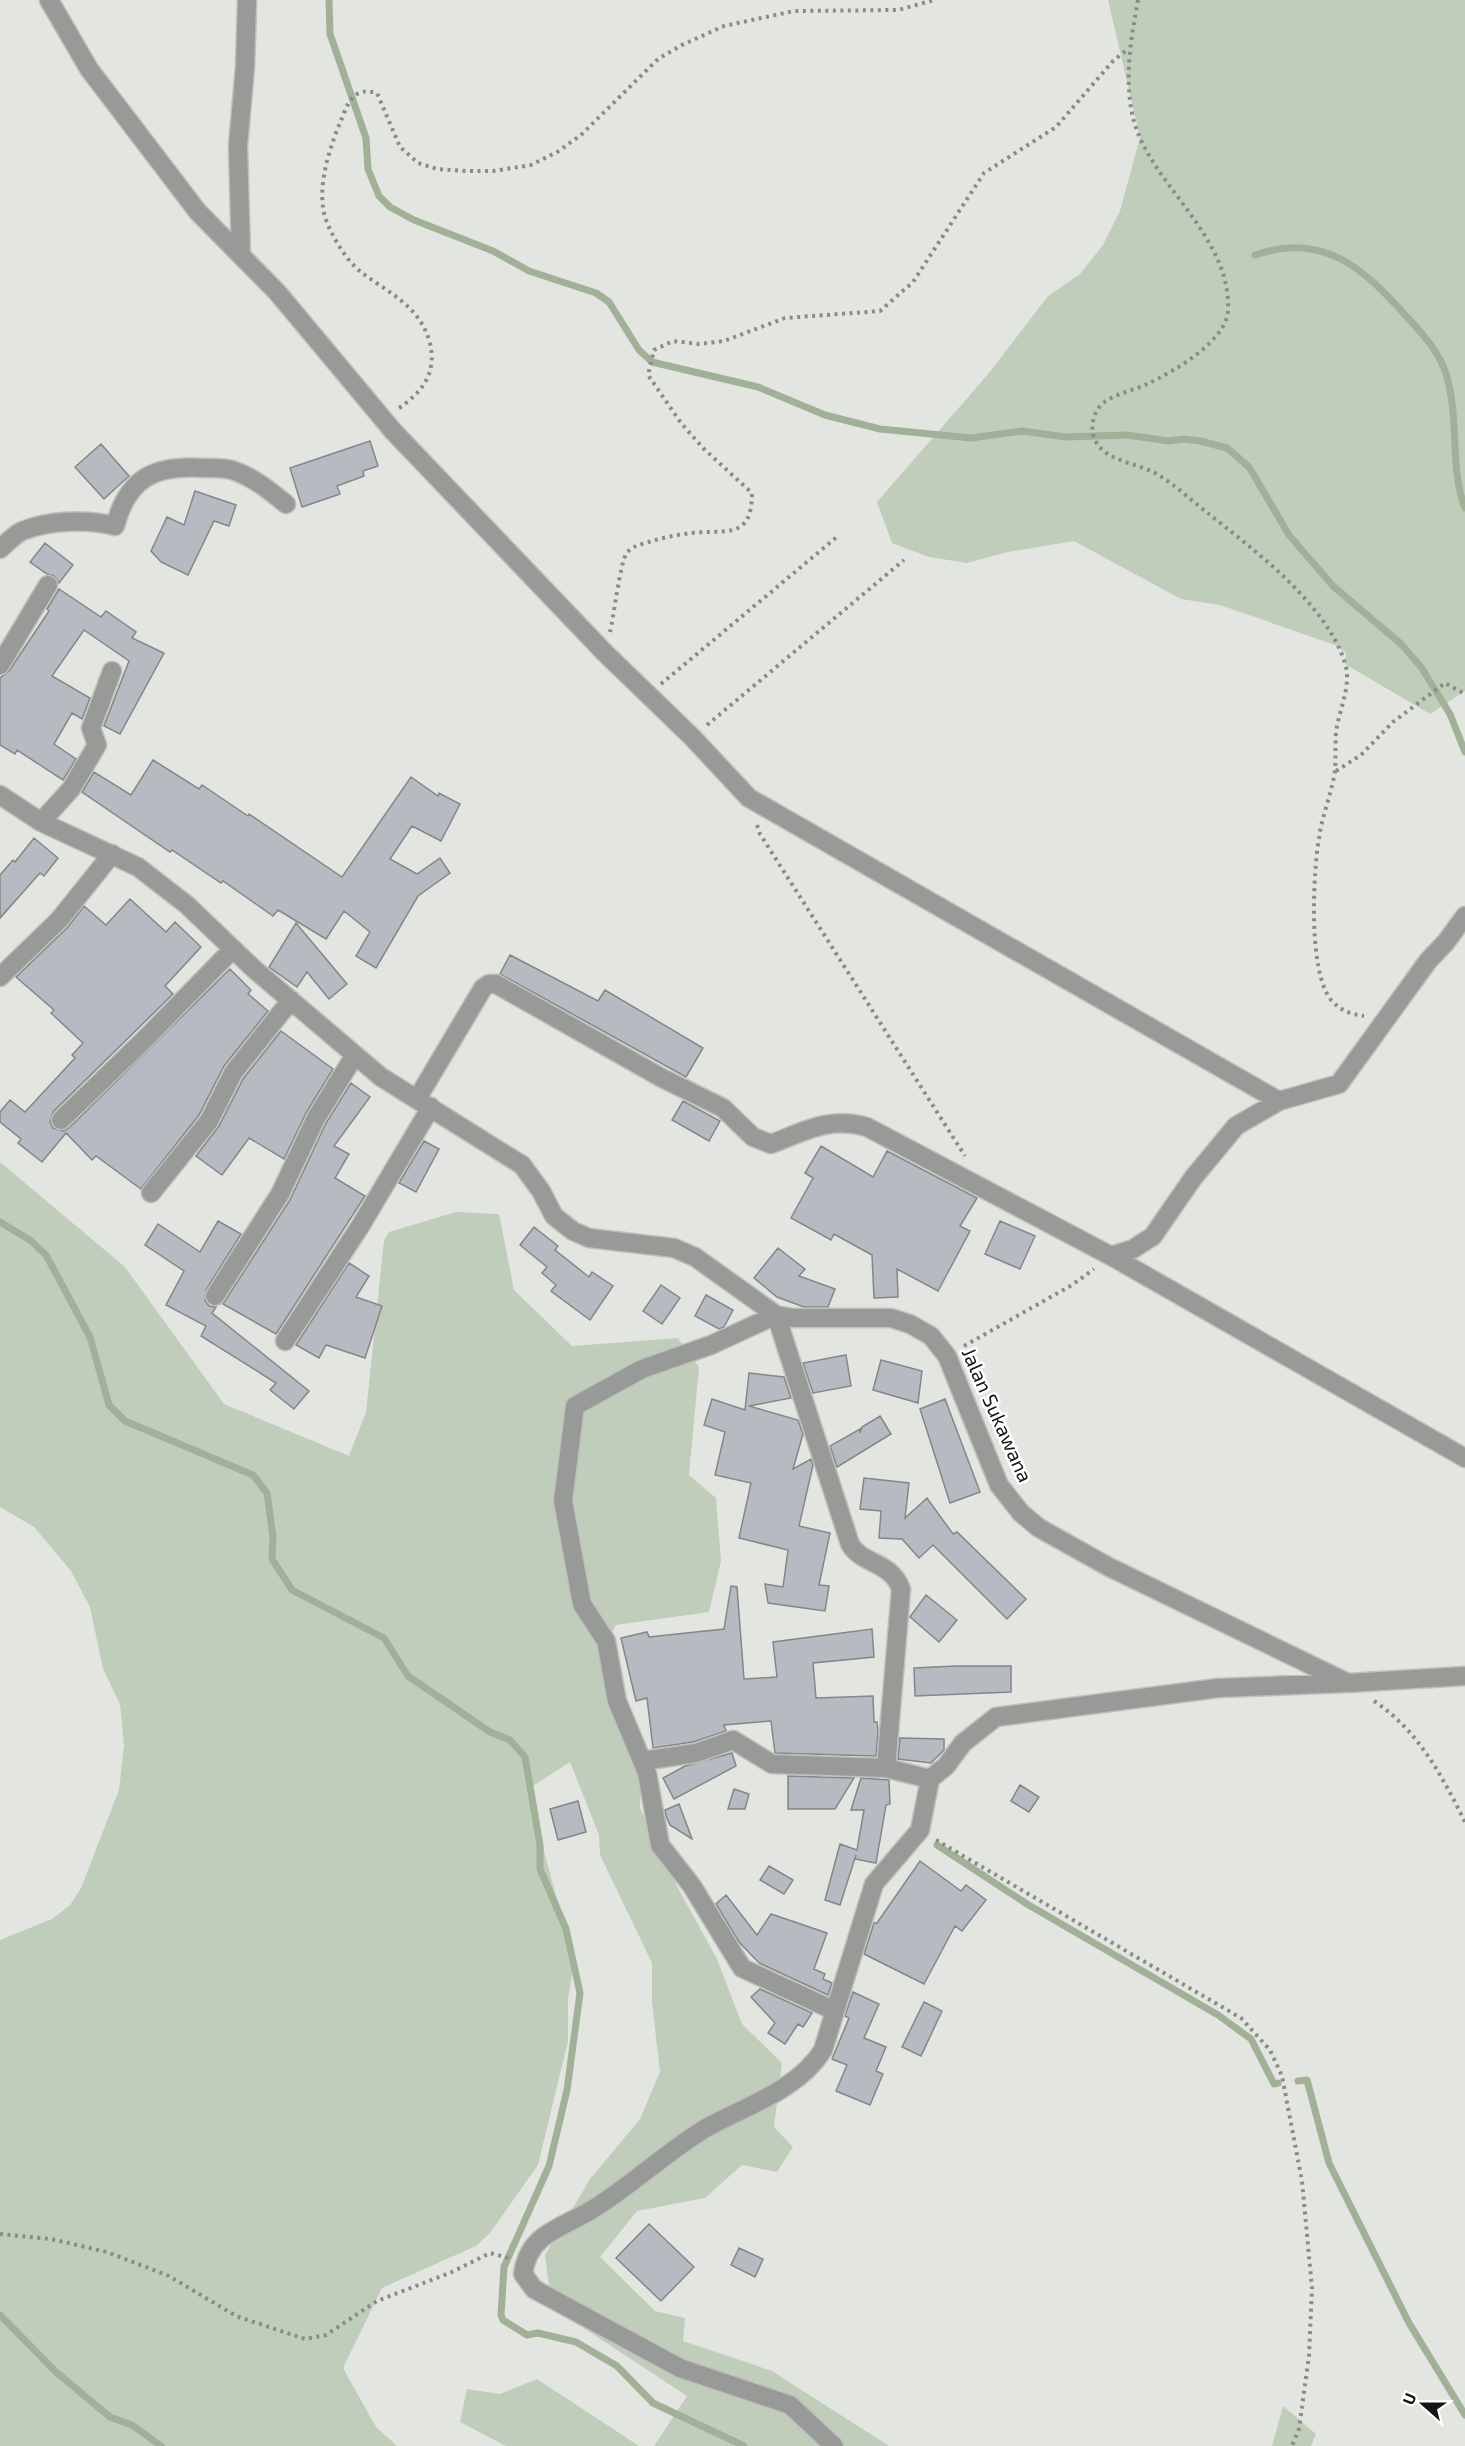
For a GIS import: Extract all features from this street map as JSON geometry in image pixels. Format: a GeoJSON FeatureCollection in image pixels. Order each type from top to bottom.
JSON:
{"type":"FeatureCollection","features":[{"type":"Feature","properties":{"kind":"street"},"geometry":{"type":"LineString","coordinates":[[49,0],[96,78],[198,212],[277,292],[383,419],[605,653],[692,737],[749,798],[1279,1101]]}},
{"type":"Feature","properties":{"kind":"street"},"geometry":{"type":"LineString","coordinates":[[241,255],[238,146],[245,68],[247,0]]}},
{"type":"Feature","properties":{"kind":"street"},"geometry":{"type":"LineString","coordinates":[[0,549],[21,532],[51,524],[78,522],[115,526],[121,502],[140,481],[153,472],[183,466],[230,469],[256,481],[286,504]]}},
{"type":"Feature","properties":{"kind":"street"},"geometry":{"type":"LineString","coordinates":[[0,664],[48,585]]}},
{"type":"Feature","properties":{"kind":"street"},"geometry":{"type":"LineString","coordinates":[[41,822],[71,789],[97,745],[92,728],[112,671]]}},
{"type":"Feature","properties":{"kind":"street","name":"Jalan Sukawana"},"geometry":{"type":"LineString","coordinates":[[0,795],[41,822],[138,867],[187,905],[291,1000],[381,1077],[522,1165],[541,1191],[554,1216],[573,1231],[589,1238],[653,1244],[684,1252],[717,1271],[757,1304],[776,1315],[793,1318],[891,1318],[910,1324],[931,1336],[947,1356],[999,1485],[1021,1513],[1039,1528],[1108,1567],[1348,1683],[1465,1676]]}},
{"type":"Feature","properties":{"kind":"street"},"geometry":{"type":"LineString","coordinates":[[0,977],[58,920],[112,854]]}},
{"type":"Feature","properties":{"kind":"street"},"geometry":{"type":"LineString","coordinates":[[1112,1256],[1133,1249],[1153,1236],[1193,1178],[1236,1126],[1279,1101],[1339,1084],[1428,961],[1446,942],[1465,916]]}},
{"type":"Feature","properties":{"kind":"street"},"geometry":{"type":"LineString","coordinates":[[61,1120],[147,1038],[233,948]]}},
{"type":"Feature","properties":{"kind":"street"},"geometry":{"type":"LineString","coordinates":[[285,1341],[361,1225],[483,988],[489,984],[587,1034],[662,1078],[723,1108],[753,1137],[771,1144],[830,1122],[851,1122],[867,1127],[1112,1256],[1465,1458]]}},
{"type":"Feature","properties":{"kind":"street"},"geometry":{"type":"LineString","coordinates":[[151,1193],[209,1121],[232,1073],[291,1000]]}},
{"type":"Feature","properties":{"kind":"street"},"geometry":{"type":"LineString","coordinates":[[216,1296],[280,1194],[316,1118],[355,1055]]}},
{"type":"Feature","properties":{"kind":"street"},"geometry":{"type":"LineString","coordinates":[[835,2011],[742,1968],[692,1886],[660,1845],[647,1773],[617,1701],[606,1641],[582,1604],[563,1501],[575,1406],[642,1369],[711,1345],[776,1315],[850,1544],[854,1551],[884,1566],[897,1578],[901,1589],[886,1768]]}},
{"type":"Feature","properties":{"kind":"street"},"geometry":{"type":"LineString","coordinates":[[834,2446],[790,2405],[680,2368],[534,2289],[523,2274],[525,2262],[541,2239],[597,2207],[704,2130],[797,2079],[813,2067],[823,2050],[874,1884],[920,1830],[930,1779],[946,1766],[963,1743],[996,1717],[1218,1688],[1348,1683]]}},
{"type":"Feature","properties":{"kind":"street"},"geometry":{"type":"LineString","coordinates":[[642,1761],[696,1753],[733,1740],[772,1764],[886,1768],[930,1779]]}},
{"type":"Feature","properties":{"kind":"path"},"geometry":{"type":"LineString","coordinates":[[383,419],[415,397],[426,384],[432,358],[428,338],[407,303],[361,272],[345,256],[323,208],[329,154],[349,102],[357,92],[367,90],[377,93],[400,147],[418,163],[437,169],[493,171],[531,165],[559,151],[582,134],[658,59],[724,26],[794,11],[898,10],[934,0]]}},
{"type":"Feature","properties":{"kind":"path"},"geometry":{"type":"LineString","coordinates":[[1138,0],[1129,48],[1132,112],[1140,137],[1203,231],[1226,281],[1229,312],[1222,328],[1206,348],[1149,383],[1106,401],[1094,418],[1092,431],[1095,441],[1107,453],[1133,466],[1158,474],[1248,545],[1312,605],[1345,664],[1347,680],[1336,732],[1335,772],[1319,836],[1314,900],[1319,968],[1329,998],[1345,1012],[1364,1017],[1386,1009],[1402,998]]}},
{"type":"Feature","properties":{"kind":"path"},"geometry":{"type":"LineString","coordinates":[[605,653],[624,562],[633,547],[693,533],[723,534],[739,528],[752,509],[752,493],[704,449],[681,423],[648,375],[654,350],[673,341],[699,344],[724,341],[785,318],[880,311],[913,282],[984,173],[1056,128],[1113,61],[1129,48]]}},
{"type":"Feature","properties":{"kind":"path"},"geometry":{"type":"LineString","coordinates":[[649,694],[838,536]]}},
{"type":"Feature","properties":{"kind":"path"},"geometry":{"type":"LineString","coordinates":[[692,737],[904,560]]}},
{"type":"Feature","properties":{"kind":"path"},"geometry":{"type":"LineString","coordinates":[[1335,772],[1361,755],[1393,722],[1445,683],[1465,694]]}},
{"type":"Feature","properties":{"kind":"path"},"geometry":{"type":"LineString","coordinates":[[749,798],[760,834],[967,1159]]}},
{"type":"Feature","properties":{"kind":"path"},"geometry":{"type":"LineString","coordinates":[[947,1356],[1072,1285],[1112,1256]]}},
{"type":"Feature","properties":{"kind":"path"},"geometry":{"type":"LineString","coordinates":[[1348,1683],[1395,1715],[1438,1767],[1465,1822]]}},
{"type":"Feature","properties":{"kind":"path"},"geometry":{"type":"LineString","coordinates":[[920,1830],[1241,2018],[1270,2050],[1282,2076],[1302,2181],[1312,2288],[1309,2356],[1299,2429],[1292,2446]]}},
{"type":"Feature","properties":{"kind":"path"},"geometry":{"type":"LineString","coordinates":[[0,2234],[51,2239],[107,2252],[169,2276],[236,2316],[305,2339],[326,2335],[377,2301],[452,2272],[490,2253],[525,2262]]}},
{"type":"Feature","properties":{"kind":"green space"},"geometry":{"type":"Polygon","coordinates":[[[1108,0],[1465,0],[1465,691],[1430,714],[1345,664],[1346,653],[1335,645],[1220,605],[1181,599],[1074,541],[1008,552],[967,563],[929,557],[892,543],[877,502],[989,373],[1048,296],[1080,274],[1103,245],[1120,211],[1140,137],[1108,0]]]}},
{"type":"Feature","properties":{"kind":"green space"},"geometry":{"type":"Polygon","coordinates":[[[0,1162],[125,1267],[224,1404],[349,1456],[366,1412],[384,1240],[389,1232],[456,1212],[499,1214],[514,1290],[572,1346],[678,1338],[699,1367],[689,1475],[716,1498],[721,1561],[709,1612],[616,1625],[601,1655],[641,1778],[640,1808],[679,1890],[717,1959],[742,2024],[782,2063],[774,2127],[793,2147],[777,2172],[742,2165],[705,2198],[637,2211],[600,2257],[655,2311],[685,2318],[683,2341],[772,2371],[889,2446],[654,2446],[687,2396],[558,2311],[548,2280],[545,2255],[590,2179],[640,2119],[660,2072],[652,2002],[652,1963],[600,1855],[599,1835],[570,1762],[533,1786],[544,1851],[574,1963],[568,1998],[568,2041],[538,2165],[490,2233],[476,2246],[382,2288],[343,2368],[376,2427],[397,2446],[0,2446],[0,1940],[52,1919],[70,1905],[81,1888],[119,1790],[124,1745],[120,1704],[103,1669],[90,1607],[71,1571],[34,1527],[0,1507],[0,1162]]]}},
{"type":"Feature","properties":{"kind":"green space"},"geometry":{"type":"Polygon","coordinates":[[[537,2379],[639,2446],[506,2446],[460,2422],[467,2389],[500,2394],[537,2379]]]}},
{"type":"Feature","properties":{"kind":"green space"},"geometry":{"type":"Polygon","coordinates":[[[1283,2406],[1316,2434],[1311,2446],[1272,2446],[1283,2406]]]}},
{"type":"Feature","properties":{"kind":"building"},"geometry":{"type":"Polygon","coordinates":[[[370,441],[378,466],[363,471],[364,476],[337,486],[340,494],[302,507],[290,468],[370,441]]]}},
{"type":"Feature","properties":{"kind":"building"},"geometry":{"type":"Polygon","coordinates":[[[101,444],[129,476],[104,499],[75,467],[101,444]]]}},
{"type":"Feature","properties":{"kind":"building"},"geometry":{"type":"Polygon","coordinates":[[[195,491],[236,505],[229,526],[214,521],[188,575],[161,562],[151,551],[167,517],[184,525],[195,491]]]}},
{"type":"Feature","properties":{"kind":"building"},"geometry":{"type":"Polygon","coordinates":[[[45,543],[73,565],[59,583],[54,576],[30,562],[45,543]]]}},
{"type":"Feature","properties":{"kind":"building"},"geometry":{"type":"Polygon","coordinates":[[[59,589],[101,617],[106,611],[136,632],[132,638],[164,653],[120,734],[104,726],[129,661],[84,630],[52,676],[90,698],[82,719],[72,713],[54,744],[76,759],[63,780],[17,750],[15,754],[0,745],[0,678],[9,671],[49,611],[47,609],[59,589]]]}},
{"type":"Feature","properties":{"kind":"building"},"geometry":{"type":"Polygon","coordinates":[[[153,760],[199,789],[202,785],[248,816],[249,814],[342,877],[411,777],[438,796],[439,793],[460,804],[441,841],[412,826],[390,859],[417,874],[440,858],[450,873],[418,896],[376,968],[356,956],[370,932],[344,911],[326,939],[278,910],[273,916],[223,881],[221,883],[172,850],[170,852],[82,792],[94,772],[131,795],[153,760]]]}},
{"type":"Feature","properties":{"kind":"building"},"geometry":{"type":"Polygon","coordinates":[[[34,838],[58,858],[44,876],[40,873],[0,918],[0,875],[13,860],[15,862],[34,838]]]}},
{"type":"Feature","properties":{"kind":"building"},"geometry":{"type":"Polygon","coordinates":[[[130,899],[166,932],[175,922],[201,947],[165,986],[173,994],[53,1112],[50,1122],[53,1128],[63,1131],[69,1128],[230,969],[251,990],[248,994],[268,1011],[224,1066],[199,1115],[141,1189],[96,1156],[92,1160],[66,1133],[42,1162],[18,1143],[21,1139],[0,1122],[0,1112],[10,1100],[25,1112],[75,1058],[72,1055],[83,1043],[51,1013],[54,1010],[16,977],[67,928],[84,906],[106,925],[130,899]]]}},
{"type":"Feature","properties":{"kind":"building"},"geometry":{"type":"Polygon","coordinates":[[[296,923],[347,984],[329,999],[307,972],[297,987],[269,967],[296,923]]]}},
{"type":"Feature","properties":{"kind":"building"},"geometry":{"type":"Polygon","coordinates":[[[510,955],[598,1001],[605,990],[703,1048],[686,1077],[500,974],[510,955]]]}},
{"type":"Feature","properties":{"kind":"building"},"geometry":{"type":"Polygon","coordinates":[[[281,1031],[333,1069],[306,1113],[284,1159],[249,1138],[222,1175],[196,1156],[219,1126],[243,1079],[281,1031]]]}},
{"type":"Feature","properties":{"kind":"building"},"geometry":{"type":"Polygon","coordinates":[[[351,1083],[370,1097],[334,1146],[349,1154],[335,1178],[365,1196],[276,1334],[223,1304],[290,1200],[326,1123],[351,1083]]]}},
{"type":"Feature","properties":{"kind":"building"},"geometry":{"type":"Polygon","coordinates":[[[683,1101],[720,1121],[709,1141],[672,1120],[683,1101]]]}},
{"type":"Feature","properties":{"kind":"building"},"geometry":{"type":"Polygon","coordinates":[[[424,1141],[439,1149],[416,1192],[399,1183],[424,1141]]]}},
{"type":"Feature","properties":{"kind":"building"},"geometry":{"type":"Polygon","coordinates":[[[821,1146],[873,1177],[887,1151],[977,1198],[960,1226],[970,1231],[938,1291],[897,1269],[898,1297],[874,1298],[872,1255],[834,1234],[831,1240],[791,1218],[813,1178],[805,1173],[821,1146]]]}},
{"type":"Feature","properties":{"kind":"building"},"geometry":{"type":"Polygon","coordinates":[[[218,1221],[241,1234],[206,1290],[205,1301],[209,1306],[216,1307],[212,1313],[309,1391],[294,1409],[270,1390],[276,1383],[201,1336],[206,1326],[166,1305],[184,1271],[145,1245],[158,1224],[200,1252],[218,1221]]]}},
{"type":"Feature","properties":{"kind":"building"},"geometry":{"type":"Polygon","coordinates":[[[1000,1221],[1035,1236],[1020,1269],[985,1254],[1000,1221]]]}},
{"type":"Feature","properties":{"kind":"building"},"geometry":{"type":"Polygon","coordinates":[[[534,1227],[558,1246],[555,1250],[589,1277],[592,1272],[613,1286],[590,1320],[551,1291],[556,1285],[542,1273],[547,1267],[520,1245],[534,1227]]]}},
{"type":"Feature","properties":{"kind":"building"},"geometry":{"type":"Polygon","coordinates":[[[778,1248],[805,1269],[799,1276],[835,1289],[828,1307],[804,1307],[777,1297],[754,1278],[778,1248]]]}},
{"type":"Feature","properties":{"kind":"building"},"geometry":{"type":"Polygon","coordinates":[[[349,1263],[369,1276],[356,1297],[382,1306],[365,1358],[326,1345],[319,1358],[296,1345],[349,1263]]]}},
{"type":"Feature","properties":{"kind":"building"},"geometry":{"type":"Polygon","coordinates":[[[661,1285],[680,1298],[662,1324],[643,1311],[661,1285]]]}},
{"type":"Feature","properties":{"kind":"building"},"geometry":{"type":"Polygon","coordinates":[[[706,1295],[733,1310],[724,1327],[719,1329],[695,1316],[706,1295]]]}},
{"type":"Feature","properties":{"kind":"building"},"geometry":{"type":"Polygon","coordinates":[[[846,1355],[851,1386],[813,1393],[803,1363],[846,1355]]]}},
{"type":"Feature","properties":{"kind":"building"},"geometry":{"type":"Polygon","coordinates":[[[881,1360],[922,1371],[918,1403],[873,1390],[881,1360]]]}},
{"type":"Feature","properties":{"kind":"building"},"geometry":{"type":"Polygon","coordinates":[[[749,1373],[784,1377],[791,1398],[749,1406],[798,1420],[803,1434],[793,1469],[811,1459],[813,1465],[799,1526],[830,1533],[819,1585],[829,1586],[825,1611],[768,1603],[765,1584],[783,1587],[788,1550],[739,1538],[751,1483],[715,1475],[725,1432],[704,1425],[712,1399],[745,1410],[749,1373]]]}},
{"type":"Feature","properties":{"kind":"building"},"geometry":{"type":"Polygon","coordinates":[[[945,1399],[980,1492],[950,1503],[920,1409],[945,1399]]]}},
{"type":"Feature","properties":{"kind":"building"},"geometry":{"type":"Polygon","coordinates":[[[880,1416],[891,1434],[837,1467],[830,1446],[860,1429],[860,1433],[862,1427],[880,1416]]]}},
{"type":"Feature","properties":{"kind":"building"},"geometry":{"type":"Polygon","coordinates":[[[864,1478],[909,1483],[905,1518],[927,1498],[953,1534],[957,1532],[1026,1599],[1007,1619],[933,1545],[919,1558],[902,1539],[879,1538],[881,1511],[860,1509],[864,1478]]]}},
{"type":"Feature","properties":{"kind":"building"},"geometry":{"type":"Polygon","coordinates":[[[731,1586],[737,1587],[744,1679],[777,1677],[773,1642],[872,1629],[874,1657],[813,1663],[816,1698],[873,1696],[874,1722],[877,1722],[878,1731],[876,1756],[775,1753],[771,1721],[724,1725],[726,1731],[693,1742],[653,1748],[647,1698],[636,1701],[621,1638],[647,1632],[649,1637],[724,1629],[731,1586]]]}},
{"type":"Feature","properties":{"kind":"building"},"geometry":{"type":"Polygon","coordinates":[[[926,1595],[957,1620],[939,1642],[910,1617],[926,1595]]]}},
{"type":"Feature","properties":{"kind":"building"},"geometry":{"type":"Polygon","coordinates":[[[1011,1666],[1011,1692],[915,1696],[914,1668],[1011,1666]]]}},
{"type":"Feature","properties":{"kind":"building"},"geometry":{"type":"Polygon","coordinates":[[[900,1738],[944,1739],[944,1750],[931,1763],[898,1759],[900,1738]]]}},
{"type":"Feature","properties":{"kind":"building"},"geometry":{"type":"Polygon","coordinates":[[[732,1753],[736,1766],[674,1799],[663,1778],[685,1766],[732,1753]]]}},
{"type":"Feature","properties":{"kind":"building"},"geometry":{"type":"Polygon","coordinates":[[[788,1776],[854,1778],[835,1809],[788,1809],[788,1776]]]}},
{"type":"Feature","properties":{"kind":"building"},"geometry":{"type":"Polygon","coordinates":[[[861,1778],[889,1780],[890,1804],[886,1805],[876,1863],[855,1859],[856,1855],[840,1905],[825,1900],[840,1844],[857,1850],[864,1810],[851,1810],[861,1778]]]}},
{"type":"Feature","properties":{"kind":"building"},"geometry":{"type":"Polygon","coordinates":[[[1020,1785],[1039,1797],[1029,1812],[1011,1801],[1020,1785]]]}},
{"type":"Feature","properties":{"kind":"building"},"geometry":{"type":"Polygon","coordinates":[[[734,1789],[749,1794],[745,1809],[728,1809],[734,1789]]]}},
{"type":"Feature","properties":{"kind":"building"},"geometry":{"type":"Polygon","coordinates":[[[578,1801],[586,1832],[558,1840],[550,1809],[578,1801]]]}},
{"type":"Feature","properties":{"kind":"building"},"geometry":{"type":"Polygon","coordinates":[[[679,1804],[692,1839],[670,1825],[666,1816],[665,1810],[679,1804]]]}},
{"type":"Feature","properties":{"kind":"building"},"geometry":{"type":"Polygon","coordinates":[[[920,1861],[961,1891],[966,1885],[986,1900],[962,1931],[955,1926],[924,1984],[864,1954],[874,1923],[877,1923],[920,1861]]]}},
{"type":"Feature","properties":{"kind":"building"},"geometry":{"type":"Polygon","coordinates":[[[769,1866],[793,1880],[784,1894],[760,1880],[769,1866]]]}},
{"type":"Feature","properties":{"kind":"building"},"geometry":{"type":"Polygon","coordinates":[[[726,1895],[757,1935],[771,1914],[827,1933],[814,1969],[825,1974],[823,1979],[832,1983],[828,1995],[759,1963],[739,1942],[716,1904],[726,1895]]]}},
{"type":"Feature","properties":{"kind":"building"},"geometry":{"type":"Polygon","coordinates":[[[760,1989],[812,2013],[803,2027],[798,2024],[785,2044],[768,2033],[775,2023],[751,1997],[760,1989]]]}},
{"type":"Feature","properties":{"kind":"building"},"geometry":{"type":"Polygon","coordinates":[[[853,1992],[879,2004],[864,2038],[886,2047],[876,2071],[883,2074],[870,2105],[836,2091],[847,2065],[832,2059],[849,2018],[845,2016],[853,1992]]]}},
{"type":"Feature","properties":{"kind":"building"},"geometry":{"type":"Polygon","coordinates":[[[924,2002],[942,2011],[921,2056],[902,2047],[924,2002]]]}},
{"type":"Feature","properties":{"kind":"building"},"geometry":{"type":"Polygon","coordinates":[[[649,2224],[694,2267],[661,2301],[616,2258],[649,2224]]]}},
{"type":"Feature","properties":{"kind":"building"},"geometry":{"type":"Polygon","coordinates":[[[739,2248],[763,2259],[755,2277],[731,2265],[739,2248]]]}},
{"type":"Feature","properties":{"kind":"waterway"},"geometry":{"type":"LineString","coordinates":[[329,0],[330,34],[366,138],[368,169],[379,196],[390,207],[414,220],[493,251],[529,271],[596,293],[609,302],[639,350],[652,362],[758,387],[825,415],[880,429],[971,438],[1022,431],[1066,437],[1127,435],[1169,441],[1184,439],[1200,441],[1227,448],[1249,467],[1289,535],[1333,586],[1401,644],[1421,667],[1450,714],[1465,752]]}},
{"type":"Feature","properties":{"kind":"waterway"},"geometry":{"type":"LineString","coordinates":[[1255,255],[1280,249],[1302,248],[1322,251],[1341,259],[1375,284],[1425,337],[1440,360],[1451,393],[1458,478],[1465,508]]}},
{"type":"Feature","properties":{"kind":"waterway"},"geometry":{"type":"LineString","coordinates":[[0,1222],[30,1240],[46,1255],[90,1337],[109,1405],[125,1421],[253,1475],[267,1493],[273,1537],[272,1559],[292,1590],[384,1638],[408,1676],[490,1732],[510,1740],[525,1757],[540,1845],[540,1869],[566,1929],[580,1993],[567,2090],[549,2166],[504,2267],[501,2315],[503,2320],[527,2335],[538,2333],[576,2342],[617,2366],[653,2403],[744,2446]]}},
{"type":"Feature","properties":{"kind":"waterway"},"geometry":{"type":"LineString","coordinates":[[937,1845],[1027,1904],[1218,2015],[1251,2039],[1274,2084],[1278,2083]]}},
{"type":"Feature","properties":{"kind":"waterway"},"geometry":{"type":"LineString","coordinates":[[1298,2081],[1307,2080],[1329,2163],[1409,2323],[1465,2415]]}},
{"type":"Feature","properties":{"kind":"waterway"},"geometry":{"type":"LineString","coordinates":[[0,2315],[56,2372],[110,2417],[132,2425],[161,2446]]}}]}
